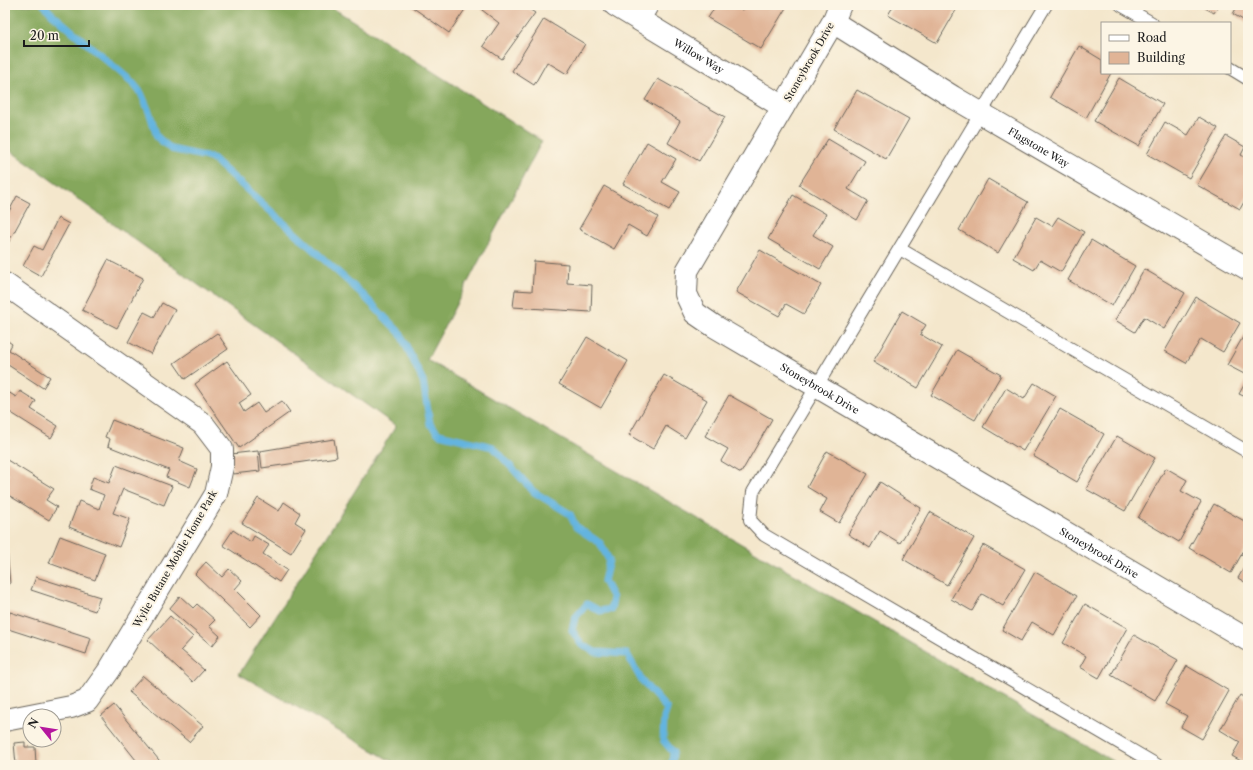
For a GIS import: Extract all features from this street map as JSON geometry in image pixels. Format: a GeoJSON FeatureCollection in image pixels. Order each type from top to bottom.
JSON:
{"type":"FeatureCollection","features":[{"type":"Feature","properties":{"kind":"street","name":"Willow Way"},"geometry":{"type":"LineString","coordinates":[[616,5],[648,13],[783,107]]}},
{"type":"Feature","properties":{"kind":"street","name":"Flagstone Way"},"geometry":{"type":"LineString","coordinates":[[837,13],[981,113],[1248,269]]}},
{"type":"Feature","properties":{"kind":"street","name":"Stoneybrook Drive"},"geometry":{"type":"LineString","coordinates":[[837,13],[687,271],[686,294],[695,313],[714,326],[1248,640]]}},
{"type":"Feature","properties":{"kind":"street","name":"Wylie Butane Mobile Home Park"},"geometry":{"type":"LineString","coordinates":[[5,284],[203,424],[222,449],[222,467],[216,494],[110,669],[87,701],[71,707],[5,720]]}},
{"type":"Feature","properties":{"kind":"lane"},"geometry":{"type":"LineString","coordinates":[[1046,5],[754,492],[750,520],[764,535],[1157,765]]}},
{"type":"Feature","properties":{"kind":"lane"},"geometry":{"type":"LineString","coordinates":[[1121,5],[1150,22]]}},
{"type":"Feature","properties":{"kind":"lane"},"geometry":{"type":"LineString","coordinates":[[1231,69],[1248,79]]}},
{"type":"Feature","properties":{"kind":"lane"},"geometry":{"type":"LineString","coordinates":[[900,249],[1248,452]]}},
{"type":"Feature","properties":{"kind":"green space"},"geometry":{"type":"Polygon","coordinates":[[[5,5],[328,5],[542,141],[427,360],[1119,765],[398,765],[239,674],[396,426],[5,147],[5,5]]]}},
{"type":"Feature","properties":{"kind":"building"},"geometry":{"type":"Polygon","coordinates":[[[414,5],[468,5],[449,33],[412,7],[414,5]]]}},
{"type":"Feature","properties":{"kind":"building"},"geometry":{"type":"Polygon","coordinates":[[[485,5],[523,5],[535,13],[502,59],[483,46],[499,23],[482,10],[485,5]]]}},
{"type":"Feature","properties":{"kind":"building"},"geometry":{"type":"Polygon","coordinates":[[[716,5],[733,5],[742,10],[746,5],[787,6],[761,49],[708,18],[716,5]]]}},
{"type":"Feature","properties":{"kind":"building"},"geometry":{"type":"Polygon","coordinates":[[[894,5],[959,5],[937,43],[888,15],[894,5]]]}},
{"type":"Feature","properties":{"kind":"building"},"geometry":{"type":"Polygon","coordinates":[[[1200,5],[1219,5],[1214,13],[1200,5]]]}},
{"type":"Feature","properties":{"kind":"building"},"geometry":{"type":"Polygon","coordinates":[[[1238,5],[1248,5],[1248,23],[1233,14],[1238,5]]]}},
{"type":"Feature","properties":{"kind":"building"},"geometry":{"type":"Polygon","coordinates":[[[544,19],[585,44],[567,74],[547,62],[534,85],[512,71],[544,19]]]}},
{"type":"Feature","properties":{"kind":"building"},"geometry":{"type":"Polygon","coordinates":[[[1079,46],[1101,59],[1101,74],[1110,74],[1086,118],[1050,97],[1079,46]]]}},
{"type":"Feature","properties":{"kind":"building"},"geometry":{"type":"Polygon","coordinates":[[[1119,78],[1163,104],[1139,146],[1094,121],[1119,78]]]}},
{"type":"Feature","properties":{"kind":"building"},"geometry":{"type":"Polygon","coordinates":[[[658,79],[725,117],[699,161],[668,143],[680,121],[645,100],[658,79]]]}},
{"type":"Feature","properties":{"kind":"building"},"geometry":{"type":"Polygon","coordinates":[[[857,90],[909,119],[886,159],[834,129],[857,90]]]}},
{"type":"Feature","properties":{"kind":"building"},"geometry":{"type":"Polygon","coordinates":[[[1199,117],[1218,128],[1189,178],[1147,154],[1165,122],[1188,135],[1199,117]]]}},
{"type":"Feature","properties":{"kind":"building"},"geometry":{"type":"Polygon","coordinates":[[[1226,136],[1245,147],[1241,155],[1248,159],[1248,195],[1240,209],[1197,185],[1226,136]]]}},
{"type":"Feature","properties":{"kind":"building"},"geometry":{"type":"Polygon","coordinates":[[[828,139],[865,161],[848,189],[868,201],[857,220],[799,185],[828,139]]]}},
{"type":"Feature","properties":{"kind":"building"},"geometry":{"type":"Polygon","coordinates":[[[647,142],[676,159],[662,182],[680,192],[669,210],[623,184],[647,142]]]}},
{"type":"Feature","properties":{"kind":"building"},"geometry":{"type":"Polygon","coordinates":[[[988,179],[1028,202],[998,253],[959,230],[988,179]]]}},
{"type":"Feature","properties":{"kind":"building"},"geometry":{"type":"Polygon","coordinates":[[[604,186],[658,217],[647,236],[628,225],[614,249],[579,229],[604,186]]]}},
{"type":"Feature","properties":{"kind":"building"},"geometry":{"type":"Polygon","coordinates":[[[793,195],[826,214],[813,235],[833,247],[820,269],[768,239],[793,195]]]}},
{"type":"Feature","properties":{"kind":"building"},"geometry":{"type":"Polygon","coordinates":[[[17,196],[30,203],[7,245],[5,244],[5,219],[17,196]]]}},
{"type":"Feature","properties":{"kind":"building"},"geometry":{"type":"Polygon","coordinates":[[[1036,217],[1052,226],[1058,217],[1084,232],[1061,272],[1040,260],[1034,270],[1013,258],[1036,217]]]}},
{"type":"Feature","properties":{"kind":"building"},"geometry":{"type":"Polygon","coordinates":[[[58,218],[69,224],[41,276],[23,266],[34,246],[42,250],[58,218]]]}},
{"type":"Feature","properties":{"kind":"building"},"geometry":{"type":"Polygon","coordinates":[[[1091,240],[1135,266],[1112,306],[1068,280],[1091,240]]]}},
{"type":"Feature","properties":{"kind":"building"},"geometry":{"type":"Polygon","coordinates":[[[760,250],[821,285],[804,314],[786,304],[779,316],[736,292],[760,250]]]}},
{"type":"Feature","properties":{"kind":"building"},"geometry":{"type":"Polygon","coordinates":[[[108,260],[143,278],[117,328],[82,310],[108,260]]]}},
{"type":"Feature","properties":{"kind":"building"},"geometry":{"type":"Polygon","coordinates":[[[534,261],[568,264],[567,283],[592,285],[591,312],[513,307],[515,290],[532,291],[534,261]]]}},
{"type":"Feature","properties":{"kind":"building"},"geometry":{"type":"Polygon","coordinates":[[[1144,269],[1185,293],[1164,329],[1144,317],[1135,332],[1115,320],[1144,269]]]}},
{"type":"Feature","properties":{"kind":"building"},"geometry":{"type":"Polygon","coordinates":[[[1196,297],[1240,323],[1223,352],[1201,339],[1186,363],[1165,351],[1196,297]]]}},
{"type":"Feature","properties":{"kind":"building"},"geometry":{"type":"Polygon","coordinates":[[[162,303],[175,310],[151,354],[128,342],[144,312],[154,317],[162,303]]]}},
{"type":"Feature","properties":{"kind":"building"},"geometry":{"type":"Polygon","coordinates":[[[902,311],[926,325],[920,334],[942,347],[918,388],[873,362],[902,311]]]}},
{"type":"Feature","properties":{"kind":"building"},"geometry":{"type":"Polygon","coordinates":[[[1248,328],[1248,376],[1227,365],[1248,328]]]}},
{"type":"Feature","properties":{"kind":"building"},"geometry":{"type":"Polygon","coordinates":[[[217,333],[228,349],[185,379],[174,363],[217,333]]]}},
{"type":"Feature","properties":{"kind":"building"},"geometry":{"type":"Polygon","coordinates":[[[587,337],[628,361],[601,408],[559,384],[587,337]]]}},
{"type":"Feature","properties":{"kind":"building"},"geometry":{"type":"Polygon","coordinates":[[[5,339],[12,344],[9,350],[50,377],[43,388],[5,363],[5,339]]]}},
{"type":"Feature","properties":{"kind":"building"},"geometry":{"type":"Polygon","coordinates":[[[957,350],[1001,375],[975,420],[931,395],[957,350]]]}},
{"type":"Feature","properties":{"kind":"building"},"geometry":{"type":"Polygon","coordinates":[[[227,361],[251,395],[239,403],[244,412],[257,403],[264,413],[282,401],[290,412],[239,448],[195,384],[227,361]]]}},
{"type":"Feature","properties":{"kind":"building"},"geometry":{"type":"Polygon","coordinates":[[[664,375],[707,400],[685,438],[666,426],[653,449],[629,435],[664,375]]]}},
{"type":"Feature","properties":{"kind":"building"},"geometry":{"type":"Polygon","coordinates":[[[1248,378],[1248,398],[1239,394],[1248,378]]]}},
{"type":"Feature","properties":{"kind":"building"},"geometry":{"type":"Polygon","coordinates":[[[1034,383],[1056,396],[1023,451],[983,427],[1006,388],[1024,399],[1034,383]]]}},
{"type":"Feature","properties":{"kind":"building"},"geometry":{"type":"Polygon","coordinates":[[[5,390],[16,397],[20,391],[36,401],[31,409],[58,426],[51,438],[5,409],[5,390]]]}},
{"type":"Feature","properties":{"kind":"building"},"geometry":{"type":"Polygon","coordinates":[[[729,395],[772,419],[741,473],[721,461],[728,449],[705,436],[729,395]]]}},
{"type":"Feature","properties":{"kind":"building"},"geometry":{"type":"Polygon","coordinates":[[[1060,409],[1104,434],[1077,482],[1033,456],[1060,409]]]}},
{"type":"Feature","properties":{"kind":"building"},"geometry":{"type":"Polygon","coordinates":[[[112,420],[184,448],[179,461],[197,469],[190,487],[166,477],[169,470],[108,446],[110,439],[105,437],[112,420]]]}},
{"type":"Feature","properties":{"kind":"building"},"geometry":{"type":"Polygon","coordinates":[[[1117,436],[1155,458],[1125,511],[1086,489],[1117,436]]]}},
{"type":"Feature","properties":{"kind":"building"},"geometry":{"type":"Polygon","coordinates":[[[334,439],[337,457],[262,468],[260,451],[334,439]]]}},
{"type":"Feature","properties":{"kind":"building"},"geometry":{"type":"Polygon","coordinates":[[[258,451],[260,471],[233,474],[231,454],[258,451]]]}},
{"type":"Feature","properties":{"kind":"building"},"geometry":{"type":"Polygon","coordinates":[[[827,451],[868,474],[839,523],[820,512],[827,499],[807,487],[827,451]]]}},
{"type":"Feature","properties":{"kind":"building"},"geometry":{"type":"Polygon","coordinates":[[[7,460],[54,489],[46,500],[57,507],[49,520],[5,493],[5,480],[9,474],[5,472],[5,463],[7,460]]]}},
{"type":"Feature","properties":{"kind":"building"},"geometry":{"type":"Polygon","coordinates":[[[116,465],[172,486],[164,505],[123,489],[113,513],[130,519],[119,547],[69,527],[79,501],[99,509],[104,495],[89,489],[93,477],[109,483],[116,465]]]}},
{"type":"Feature","properties":{"kind":"building"},"geometry":{"type":"Polygon","coordinates":[[[1166,468],[1187,480],[1181,491],[1201,502],[1179,542],[1138,518],[1166,468]]]}},
{"type":"Feature","properties":{"kind":"building"},"geometry":{"type":"Polygon","coordinates":[[[880,482],[921,508],[900,543],[880,531],[870,548],[848,534],[880,482]]]}},
{"type":"Feature","properties":{"kind":"building"},"geometry":{"type":"Polygon","coordinates":[[[258,498],[279,511],[284,502],[300,513],[295,522],[306,529],[291,553],[242,523],[258,498]]]}},
{"type":"Feature","properties":{"kind":"building"},"geometry":{"type":"Polygon","coordinates":[[[1214,504],[1248,523],[1248,543],[1231,573],[1189,548],[1214,504]]]}},
{"type":"Feature","properties":{"kind":"building"},"geometry":{"type":"Polygon","coordinates":[[[930,512],[974,538],[947,585],[903,559],[930,512]]]}},
{"type":"Feature","properties":{"kind":"building"},"geometry":{"type":"Polygon","coordinates":[[[233,530],[251,542],[254,536],[269,545],[263,554],[287,570],[279,582],[223,545],[233,530]]]}},
{"type":"Feature","properties":{"kind":"building"},"geometry":{"type":"Polygon","coordinates":[[[60,536],[105,553],[95,580],[49,563],[60,536]]]}},
{"type":"Feature","properties":{"kind":"building"},"geometry":{"type":"Polygon","coordinates":[[[5,537],[10,584],[5,585],[5,537]]]}},
{"type":"Feature","properties":{"kind":"building"},"geometry":{"type":"Polygon","coordinates":[[[983,545],[1025,569],[1003,606],[982,594],[972,611],[951,599],[983,545]]]}},
{"type":"Feature","properties":{"kind":"building"},"geometry":{"type":"Polygon","coordinates":[[[1248,561],[1248,584],[1238,578],[1248,561]]]}},
{"type":"Feature","properties":{"kind":"building"},"geometry":{"type":"Polygon","coordinates":[[[206,562],[222,577],[229,569],[242,581],[235,589],[261,615],[250,627],[195,574],[206,562]]]}},
{"type":"Feature","properties":{"kind":"building"},"geometry":{"type":"Polygon","coordinates":[[[1035,572],[1077,596],[1054,635],[1032,622],[1021,641],[1002,630],[1035,572]]]}},
{"type":"Feature","properties":{"kind":"building"},"geometry":{"type":"Polygon","coordinates":[[[36,577],[100,597],[95,611],[31,590],[36,577]]]}},
{"type":"Feature","properties":{"kind":"building"},"geometry":{"type":"Polygon","coordinates":[[[180,596],[193,608],[197,604],[215,620],[209,626],[220,636],[212,646],[169,609],[180,596]]]}},
{"type":"Feature","properties":{"kind":"building"},"geometry":{"type":"Polygon","coordinates":[[[1085,604],[1127,628],[1099,678],[1080,667],[1086,656],[1063,643],[1085,604]]]}},
{"type":"Feature","properties":{"kind":"building"},"geometry":{"type":"Polygon","coordinates":[[[10,612],[91,638],[86,654],[5,628],[10,612]]]}},
{"type":"Feature","properties":{"kind":"building"},"geometry":{"type":"Polygon","coordinates":[[[170,616],[193,637],[181,650],[204,670],[193,682],[148,640],[170,616]]]}},
{"type":"Feature","properties":{"kind":"building"},"geometry":{"type":"Polygon","coordinates":[[[1134,635],[1178,660],[1155,701],[1111,675],[1134,635]]]}},
{"type":"Feature","properties":{"kind":"building"},"geometry":{"type":"Polygon","coordinates":[[[1187,666],[1229,691],[1202,739],[1181,727],[1187,716],[1165,704],[1187,666]]]}},
{"type":"Feature","properties":{"kind":"building"},"geometry":{"type":"Polygon","coordinates":[[[143,676],[203,726],[189,742],[129,692],[143,676]]]}},
{"type":"Feature","properties":{"kind":"building"},"geometry":{"type":"Polygon","coordinates":[[[1240,695],[1248,700],[1248,765],[1232,756],[1240,742],[1220,730],[1240,695]]]}},
{"type":"Feature","properties":{"kind":"building"},"geometry":{"type":"Polygon","coordinates":[[[114,705],[163,765],[140,765],[101,716],[114,705]]]}},
{"type":"Feature","properties":{"kind":"building"},"geometry":{"type":"Polygon","coordinates":[[[22,742],[22,748],[35,748],[36,764],[16,765],[14,743],[22,742]]]}},
{"type":"Feature","properties":{"kind":"waterway"},"geometry":{"type":"LineString","coordinates":[[44,5],[51,13],[132,82],[141,93],[150,114],[157,137],[171,149],[212,158],[361,293],[400,333],[423,381],[430,424],[439,434],[493,447],[534,492],[570,514],[576,527],[600,543],[609,560],[604,581],[613,598],[611,609],[600,611],[587,604],[575,618],[572,630],[581,644],[595,652],[627,654],[642,681],[667,709],[664,718],[663,740],[673,752],[672,765]]}}]}
